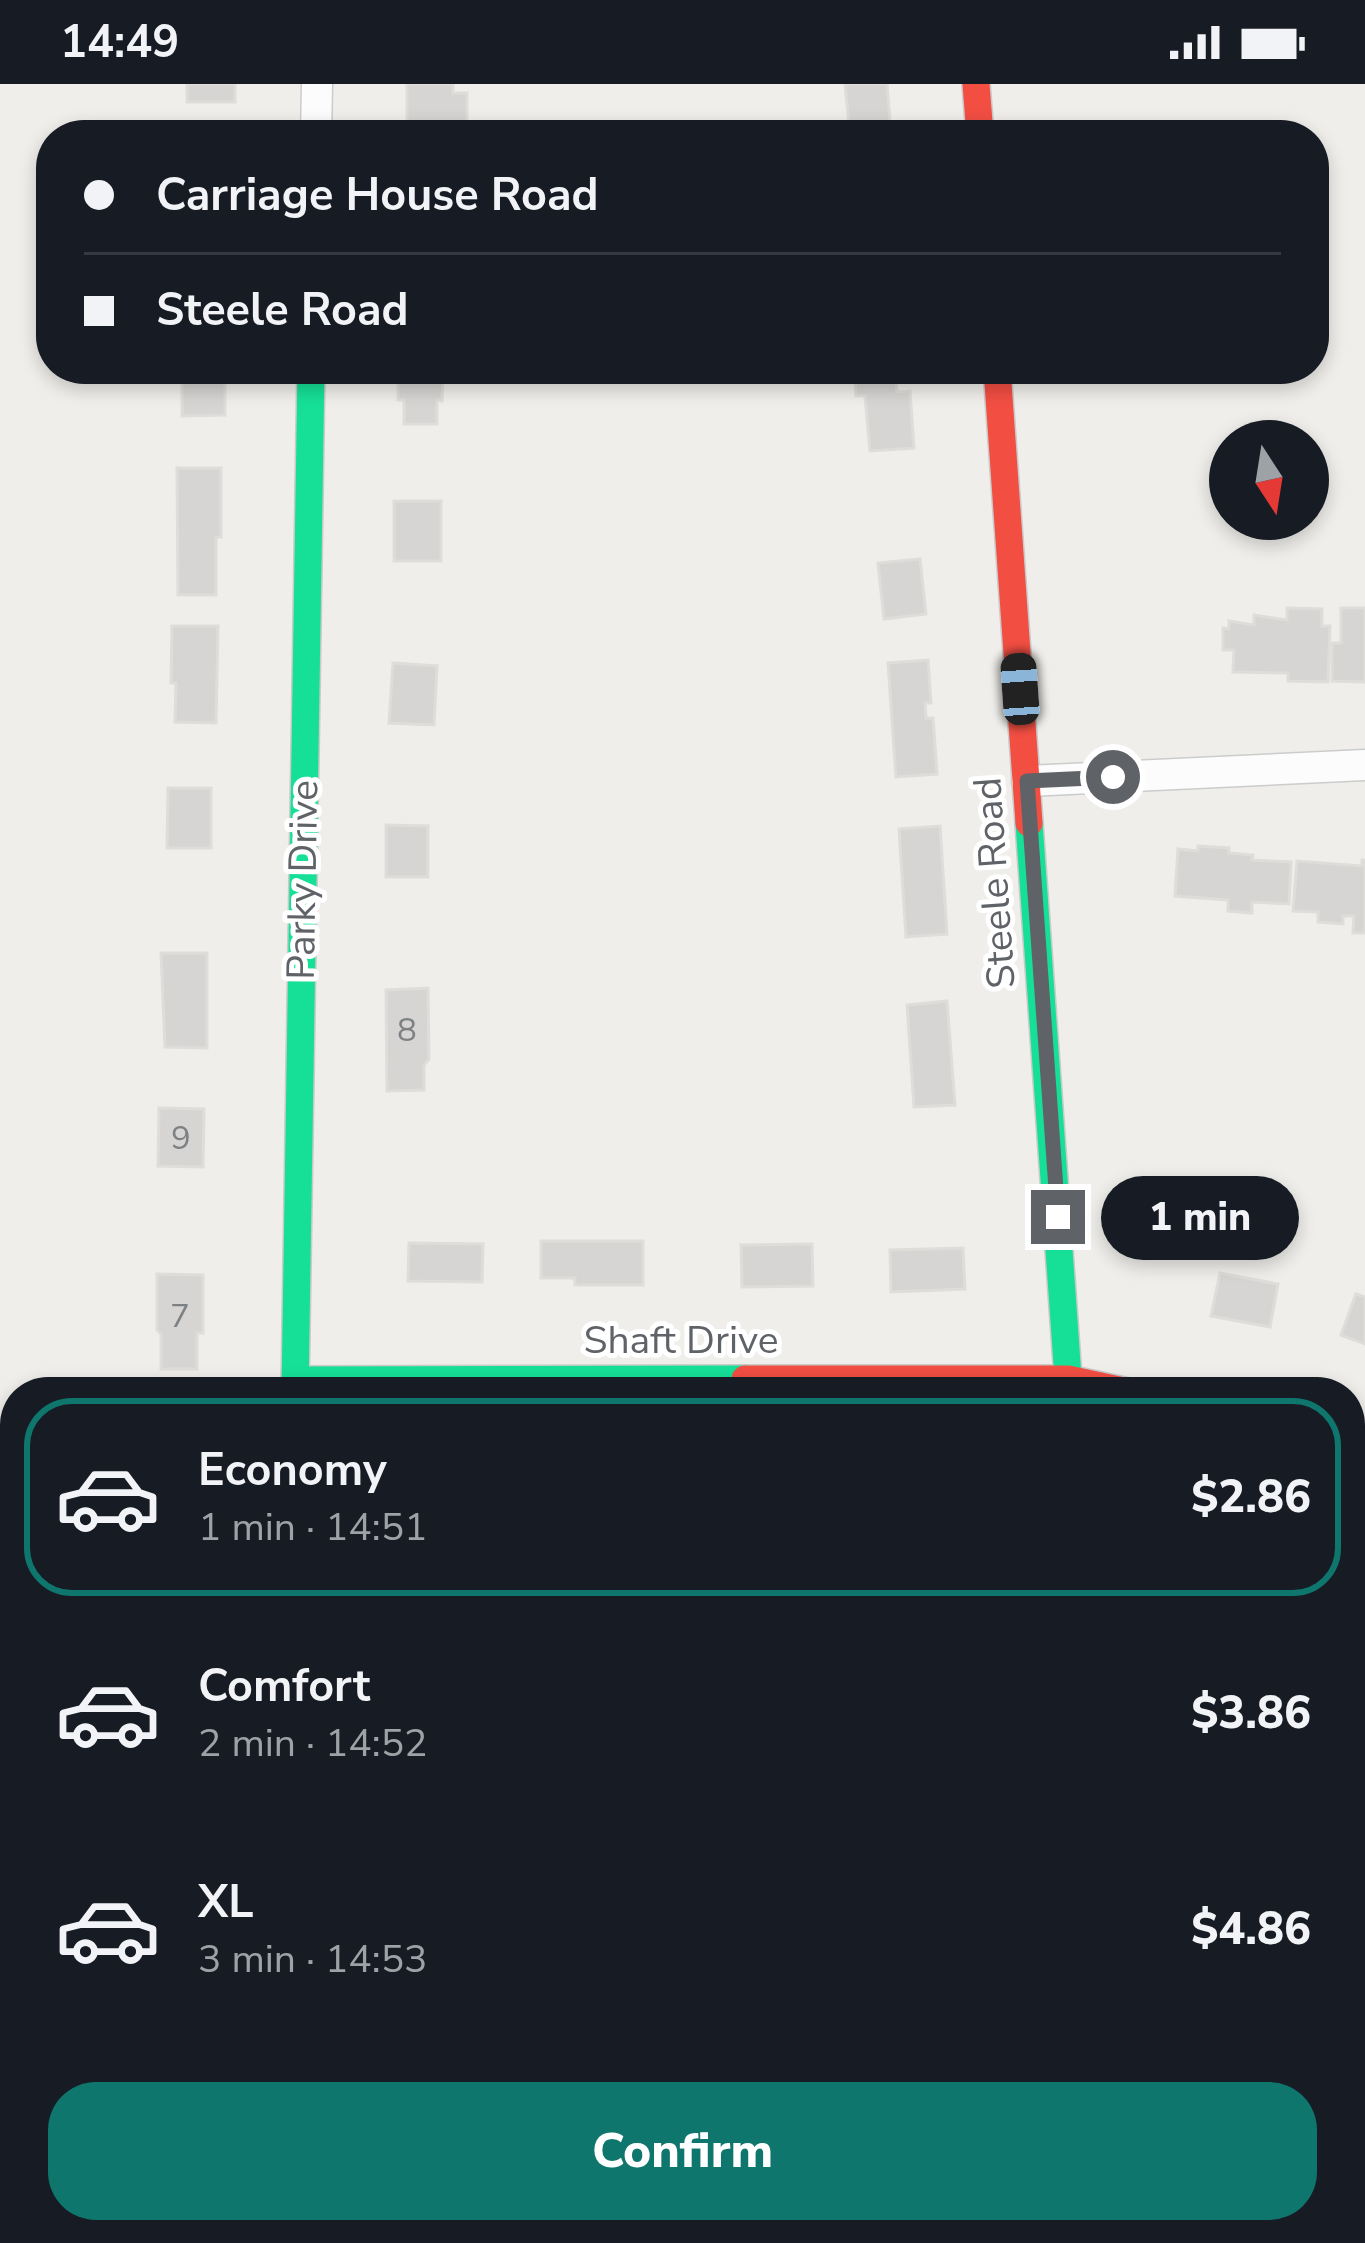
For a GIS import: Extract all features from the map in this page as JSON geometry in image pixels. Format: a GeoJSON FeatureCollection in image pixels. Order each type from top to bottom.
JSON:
{"type":"FeatureCollection","features":[{"type":"Feature","properties":{"kind":"street"},"geometry":{"type":"LineString","coordinates":[[316,120],[317,84]]}},
{"type":"Feature","properties":{"kind":"street"},"geometry":{"type":"LineString","coordinates":[[976,84],[979,120]]}},
{"type":"Feature","properties":{"kind":"street","name":"Parky Drive"},"geometry":{"type":"LineString","coordinates":[[295,1377],[311,384]]}},
{"type":"Feature","properties":{"kind":"street","name":"Steele Road"},"geometry":{"type":"LineString","coordinates":[[998,384],[1067,1377]]}},
{"type":"Feature","properties":{"kind":"street"},"geometry":{"type":"LineString","coordinates":[[1027,781],[1365,765]]}},
{"type":"Feature","properties":{"kind":"building"},"geometry":{"type":"Polygon","coordinates":[[[187,84],[235,84],[235,102],[187,102],[187,84]]]}},
{"type":"Feature","properties":{"kind":"building"},"geometry":{"type":"Polygon","coordinates":[[[407,84],[453,84],[453,93],[467,93],[467,120],[407,120],[407,84]]]}},
{"type":"Feature","properties":{"kind":"building"},"geometry":{"type":"Polygon","coordinates":[[[845,84],[887,84],[890,120],[849,120],[845,84]]]}},
{"type":"Feature","properties":{"kind":"building"},"geometry":{"type":"Polygon","coordinates":[[[182,384],[225,384],[225,415],[182,416],[182,384]]]}},
{"type":"Feature","properties":{"kind":"building"},"geometry":{"type":"Polygon","coordinates":[[[398,384],[443,384],[437,424],[404,424],[404,400],[398,400],[398,384]]]}},
{"type":"Feature","properties":{"kind":"building"},"geometry":{"type":"Polygon","coordinates":[[[855,384],[896,384],[897,392],[910,391],[914,448],[870,451],[865,396],[856,396],[855,384]]]}},
{"type":"Feature","properties":{"kind":"building"},"geometry":{"type":"Polygon","coordinates":[[[177,468],[221,468],[216,595],[178,595],[177,468]]]}},
{"type":"Feature","properties":{"kind":"building"},"geometry":{"type":"Polygon","coordinates":[[[394,501],[441,501],[441,561],[394,561],[394,501]]]}},
{"type":"Feature","properties":{"kind":"building"},"geometry":{"type":"Polygon","coordinates":[[[920,559],[926,614],[884,619],[878,563],[920,559]]]}},
{"type":"Feature","properties":{"kind":"building"},"geometry":{"type":"Polygon","coordinates":[[[1287,608],[1322,609],[1322,626],[1330,626],[1328,682],[1288,681],[1288,673],[1233,672],[1234,650],[1223,650],[1223,628],[1229,629],[1229,621],[1254,625],[1254,615],[1287,620],[1287,608]]]}},
{"type":"Feature","properties":{"kind":"building"},"geometry":{"type":"Polygon","coordinates":[[[1341,608],[1365,608],[1365,682],[1332,681],[1332,643],[1341,643],[1341,608]]]}},
{"type":"Feature","properties":{"kind":"building"},"geometry":{"type":"Polygon","coordinates":[[[172,626],[218,626],[216,723],[175,722],[172,626]]]}},
{"type":"Feature","properties":{"kind":"building"},"geometry":{"type":"Polygon","coordinates":[[[928,660],[931,703],[925,703],[926,718],[933,718],[937,774],[896,777],[888,663],[928,660]]]}},
{"type":"Feature","properties":{"kind":"building"},"geometry":{"type":"Polygon","coordinates":[[[393,663],[437,666],[434,725],[389,723],[393,663]]]}},
{"type":"Feature","properties":{"kind":"building"},"geometry":{"type":"Polygon","coordinates":[[[168,788],[211,788],[211,848],[167,848],[168,788]]]}},
{"type":"Feature","properties":{"kind":"building"},"geometry":{"type":"Polygon","coordinates":[[[386,825],[428,826],[428,877],[386,877],[386,825]]]}},
{"type":"Feature","properties":{"kind":"building"},"geometry":{"type":"Polygon","coordinates":[[[940,826],[947,934],[906,937],[899,829],[940,826]]]}},
{"type":"Feature","properties":{"kind":"building"},"geometry":{"type":"Polygon","coordinates":[[[1198,846],[1229,848],[1229,853],[1253,855],[1252,860],[1291,862],[1289,904],[1252,902],[1252,913],[1228,911],[1228,900],[1175,896],[1178,849],[1198,851],[1198,846]]]}},
{"type":"Feature","properties":{"kind":"building"},"geometry":{"type":"Polygon","coordinates":[[[1362,860],[1365,933],[1353,933],[1354,916],[1343,916],[1343,924],[1318,922],[1318,912],[1293,911],[1297,861],[1362,866],[1362,860]]]}},
{"type":"Feature","properties":{"kind":"building"},"geometry":{"type":"Polygon","coordinates":[[[161,953],[207,953],[207,1048],[165,1047],[161,953]]]}},
{"type":"Feature","properties":{"kind":"building"},"geometry":{"type":"Polygon","coordinates":[[[428,988],[429,1059],[424,1065],[424,1090],[387,1091],[386,990],[428,988]]]}},
{"type":"Feature","properties":{"kind":"building"},"geometry":{"type":"Polygon","coordinates":[[[947,1001],[955,1105],[914,1107],[907,1005],[947,1001]]]}},
{"type":"Feature","properties":{"kind":"building"},"geometry":{"type":"Polygon","coordinates":[[[159,1108],[204,1109],[203,1167],[158,1166],[159,1108]]]}},
{"type":"Feature","properties":{"kind":"building"},"geometry":{"type":"Polygon","coordinates":[[[541,1241],[643,1241],[643,1285],[575,1285],[575,1278],[541,1278],[541,1241]]]}},
{"type":"Feature","properties":{"kind":"building"},"geometry":{"type":"Polygon","coordinates":[[[409,1243],[483,1244],[482,1282],[408,1281],[409,1243]]]}},
{"type":"Feature","properties":{"kind":"building"},"geometry":{"type":"Polygon","coordinates":[[[812,1244],[813,1286],[742,1287],[741,1245],[812,1244]]]}},
{"type":"Feature","properties":{"kind":"building"},"geometry":{"type":"Polygon","coordinates":[[[963,1248],[965,1289],[891,1292],[890,1250],[963,1248]]]}},
{"type":"Feature","properties":{"kind":"building"},"geometry":{"type":"Polygon","coordinates":[[[1220,1273],[1278,1284],[1270,1327],[1211,1316],[1220,1273]]]}},
{"type":"Feature","properties":{"kind":"building"},"geometry":{"type":"Polygon","coordinates":[[[157,1274],[203,1275],[203,1333],[197,1333],[197,1369],[161,1369],[157,1274]]]}},
{"type":"Feature","properties":{"kind":"building"},"geometry":{"type":"Polygon","coordinates":[[[1356,1294],[1365,1297],[1365,1344],[1341,1335],[1356,1294]]]}},
{"type":"Feature","properties":{"kind":"traffic: fast"},"geometry":{"type":"LineString","coordinates":[[295,1377],[311,384]]}},
{"type":"Feature","properties":{"kind":"traffic: fast"},"geometry":{"type":"LineString","coordinates":[[1029,823],[1068,1377]]}},
{"type":"Feature","properties":{"kind":"traffic: jam"},"geometry":{"type":"LineString","coordinates":[[976,84],[979,120]]}},
{"type":"Feature","properties":{"kind":"traffic: jam"},"geometry":{"type":"LineString","coordinates":[[998,384],[1029,823]]}},
{"type":"Feature","properties":{"kind":"route"},"geometry":{"type":"LineString","coordinates":[[1058,1217],[1027,781],[1113,777]]}}]}
